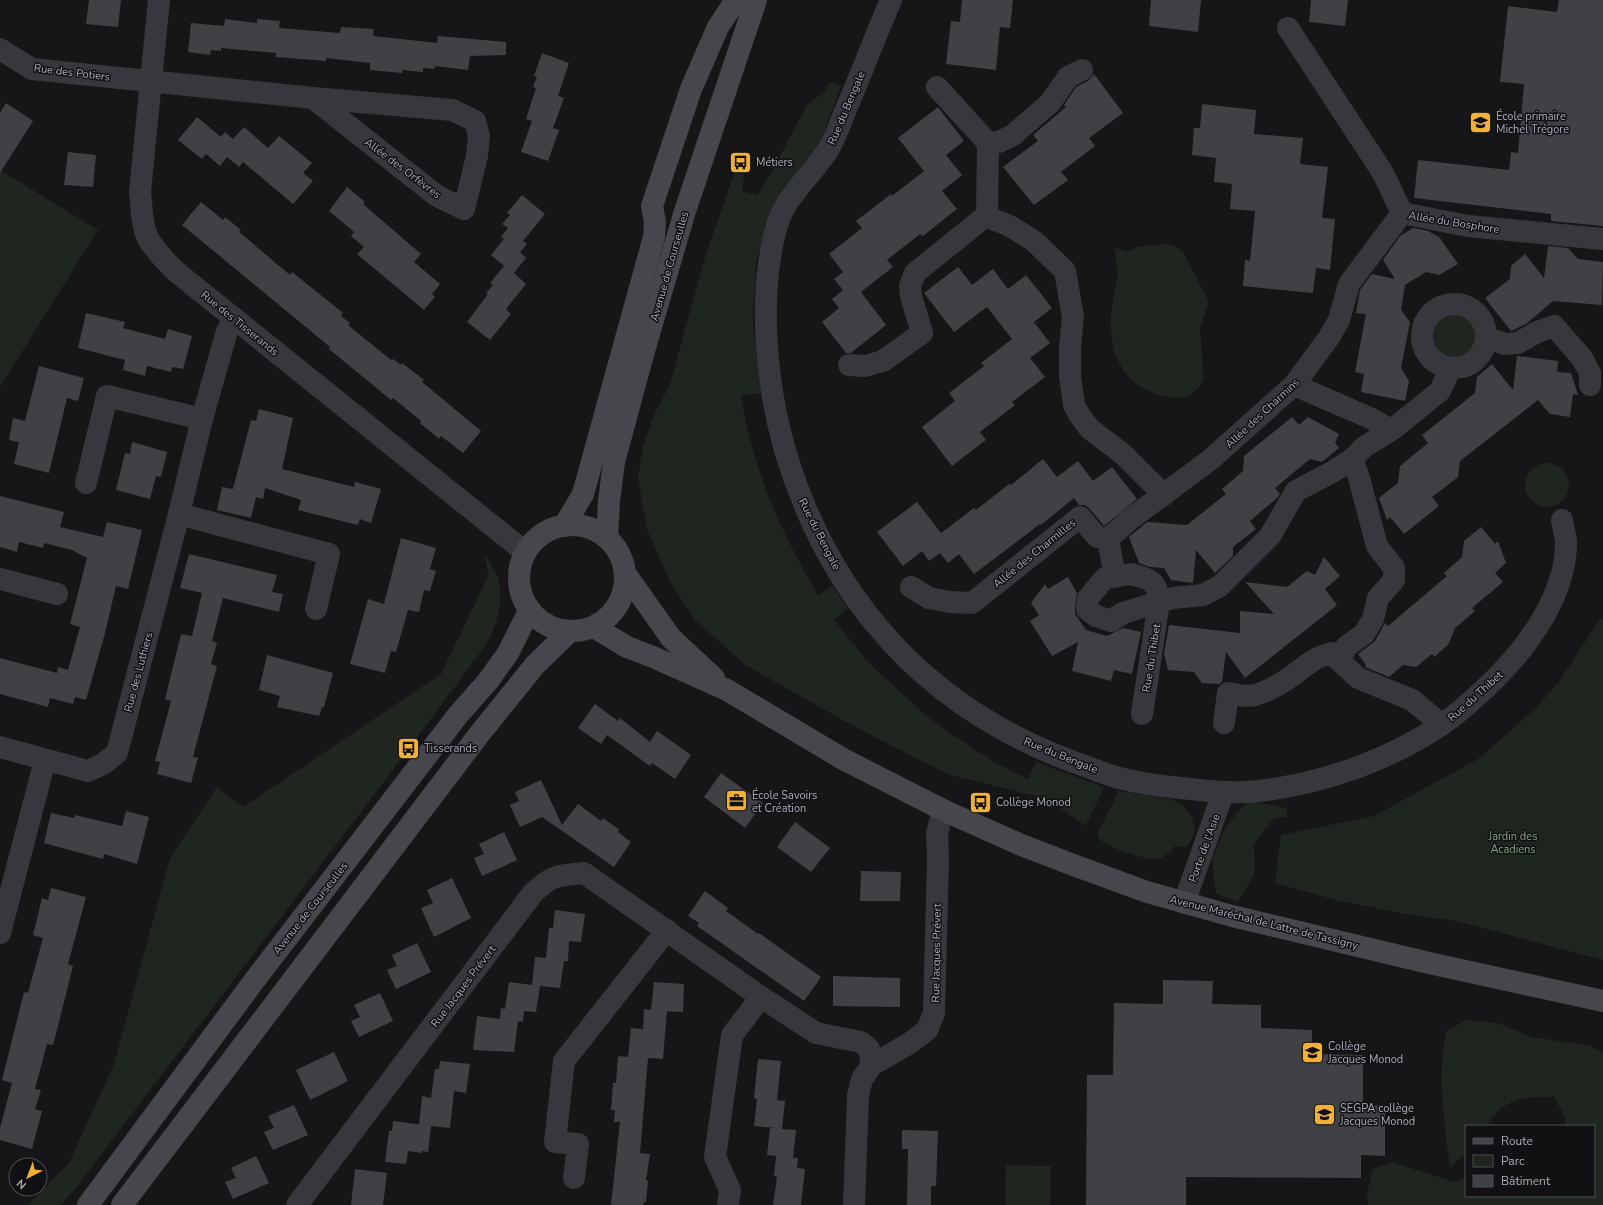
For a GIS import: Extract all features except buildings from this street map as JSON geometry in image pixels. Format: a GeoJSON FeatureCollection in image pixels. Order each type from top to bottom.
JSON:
{"type":"FeatureCollection","features":[{"type":"Feature","properties":{"kind":"main road","name":"Avenue de Courseulles"},"geometry":{"type":"LineString","coordinates":[[564,526],[583,494],[654,237],[655,222],[652,206],[691,89],[718,27],[736,0]]}},
{"type":"Feature","properties":{"kind":"main road","name":"Avenue de Courseulles"},"geometry":{"type":"LineString","coordinates":[[607,538],[609,501],[614,462],[644,351],[685,211],[756,0]]}},
{"type":"Feature","properties":{"kind":"main road"},"geometry":{"type":"LineString","coordinates":[[575,525],[587,527],[607,538],[619,554],[625,573],[625,587],[618,605],[609,617],[594,627],[582,631],[569,632],[556,629],[543,623],[530,611],[521,595],[518,577],[520,564],[525,552],[532,542],[542,534],[552,529],[575,525]]}},
{"type":"Feature","properties":{"kind":"main road","name":"Avenue Maréchal de Lattre de Tassigny"},"geometry":{"type":"LineString","coordinates":[[625,573],[671,638],[727,690]]}},
{"type":"Feature","properties":{"kind":"main road","name":"Avenue de Courseulles"},"geometry":{"type":"LineString","coordinates":[[88,1205],[254,981],[415,770],[458,715],[488,681],[508,653],[530,611]]}},
{"type":"Feature","properties":{"kind":"main road","name":"Avenue Maréchal de Lattre de Tassigny"},"geometry":{"type":"LineString","coordinates":[[594,627],[627,647],[727,690],[843,759],[943,810],[1019,844],[1147,892],[1232,916],[1603,1001]]}},
{"type":"Feature","properties":{"kind":"main road"},"geometry":{"type":"LineString","coordinates":[[122,1205],[136,1196],[481,732],[535,664],[569,632]]}},
{"type":"Feature","properties":{"kind":"main road"},"geometry":{"type":"LineString","coordinates":[[74,1205],[171,1079],[224,1022]]}},
{"type":"Feature","properties":{"kind":"street","name":"Rue des Tisserands"},"geometry":{"type":"LineString","coordinates":[[159,0],[140,192],[143,217],[148,237],[162,257],[174,270],[525,552]]}},
{"type":"Feature","properties":{"kind":"street","name":"Rue du Bengale"},"geometry":{"type":"LineString","coordinates":[[891,0],[830,146],[788,199],[781,214],[776,228],[771,256],[766,299],[767,341],[772,396],[786,456],[808,513],[827,551],[878,627],[919,668],[950,696],[1002,730],[1057,756],[1118,778],[1156,785],[1223,793],[1256,792],[1292,786]]}},
{"type":"Feature","properties":{"kind":"street","name":"Allée du Bosphore"},"geometry":{"type":"LineString","coordinates":[[1288,28],[1383,173],[1402,213],[1468,226],[1603,239]]}},
{"type":"Feature","properties":{"kind":"street","name":"Rue des Potiers"},"geometry":{"type":"LineString","coordinates":[[0,49],[32,69],[150,81]]}},
{"type":"Feature","properties":{"kind":"street"},"geometry":{"type":"LineString","coordinates":[[988,143],[999,142],[1013,135],[1050,103],[1068,77],[1082,70]]}},
{"type":"Feature","properties":{"kind":"street","name":"Allée des Orfèvres"},"geometry":{"type":"LineString","coordinates":[[150,81],[313,98],[452,110],[475,121],[479,136],[477,156],[464,209],[437,196],[313,98]]}},
{"type":"Feature","properties":{"kind":"street"},"geometry":{"type":"LineString","coordinates":[[937,87],[988,143],[987,215]]}},
{"type":"Feature","properties":{"kind":"street","name":"Allée des Charmins"},"geometry":{"type":"LineString","coordinates":[[1164,495],[1210,460],[1294,385],[1330,336],[1339,320],[1349,284],[1402,213]]}},
{"type":"Feature","properties":{"kind":"street"},"geometry":{"type":"LineString","coordinates":[[850,366],[865,366],[883,361],[922,333],[911,296],[910,286],[915,273],[987,215]]}},
{"type":"Feature","properties":{"kind":"street"},"geometry":{"type":"LineString","coordinates":[[987,215],[1008,225],[1034,242],[1065,271],[1073,316],[1070,347],[1070,376],[1074,405],[1090,429],[1124,455],[1164,495],[1129,520],[1108,539],[1115,577]]}},
{"type":"Feature","properties":{"kind":"street"},"geometry":{"type":"LineString","coordinates":[[1448,305],[1461,305],[1474,311],[1484,322],[1487,338],[1484,349],[1475,361],[1462,368],[1450,369],[1440,366],[1433,361],[1427,353],[1423,343],[1423,330],[1429,316],[1438,308],[1448,305]]}},
{"type":"Feature","properties":{"kind":"street","name":"Rue des Luthiers"},"geometry":{"type":"LineString","coordinates":[[0,747],[88,770],[103,764],[117,752],[179,514],[202,419],[227,331],[234,319]]}},
{"type":"Feature","properties":{"kind":"street"},"geometry":{"type":"LineString","coordinates":[[1487,338],[1505,344],[1518,343],[1537,332],[1554,326],[1582,358],[1590,373],[1590,385]]}},
{"type":"Feature","properties":{"kind":"street","name":"Rue du Thibet"},"geometry":{"type":"LineString","coordinates":[[1142,714],[1159,602],[1158,591],[1148,578],[1131,574],[1105,578],[1088,598],[1088,609],[1096,616],[1111,621],[1124,613],[1159,602],[1172,598],[1203,595],[1220,586],[1270,536],[1296,491],[1334,471],[1352,459],[1364,447],[1391,430],[1440,390],[1450,369]]}},
{"type":"Feature","properties":{"kind":"street"},"geometry":{"type":"LineString","coordinates":[[1294,385],[1370,418],[1391,430]]}},
{"type":"Feature","properties":{"kind":"street"},"geometry":{"type":"LineString","coordinates":[[86,483],[107,396],[202,419]]}},
{"type":"Feature","properties":{"kind":"street"},"geometry":{"type":"LineString","coordinates":[[1224,723],[1228,694],[1253,695],[1264,692],[1320,656],[1331,653],[1339,654],[1344,651],[1347,646],[1364,634],[1373,619],[1378,598],[1394,580],[1394,568],[1377,546],[1359,478],[1352,459]]}},
{"type":"Feature","properties":{"kind":"street"},"geometry":{"type":"LineString","coordinates":[[179,514],[329,554],[316,609]]}},
{"type":"Feature","properties":{"kind":"street","name":"Allée des Charmilles"},"geometry":{"type":"LineString","coordinates":[[911,587],[929,598],[950,602],[972,603],[1080,517],[1097,537],[1108,539]]}},
{"type":"Feature","properties":{"kind":"street","name":"Rue du Thibet"},"geometry":{"type":"LineString","coordinates":[[1292,786],[1384,758],[1420,739],[1442,725],[1469,704],[1504,670],[1525,645],[1548,609],[1557,589],[1566,542],[1562,520]]}},
{"type":"Feature","properties":{"kind":"street"},"geometry":{"type":"LineString","coordinates":[[0,580],[57,594]]}},
{"type":"Feature","properties":{"kind":"street"},"geometry":{"type":"LineString","coordinates":[[1331,653],[1358,678],[1412,700],[1442,725]]}},
{"type":"Feature","properties":{"kind":"street"},"geometry":{"type":"LineString","coordinates":[[0,933],[45,760]]}},
{"type":"Feature","properties":{"kind":"street","name":"Porte de l'Asie"},"geometry":{"type":"LineString","coordinates":[[1184,903],[1223,793]]}},
{"type":"Feature","properties":{"kind":"street","name":"Rue Jacques Prévert"},"geometry":{"type":"LineString","coordinates":[[854,1205],[858,1096],[862,1079],[872,1065],[927,1030],[934,1013],[938,866],[937,833],[943,810]]}},
{"type":"Feature","properties":{"kind":"street","name":"Rue Jacques Prévert"},"geometry":{"type":"LineString","coordinates":[[297,1205],[534,893],[544,883],[558,875],[584,873],[761,997],[816,1033],[861,1042],[869,1050],[872,1065]]}},
{"type":"Feature","properties":{"kind":"street"},"geometry":{"type":"LineString","coordinates":[[574,1178],[578,1144],[555,1142],[564,1061],[667,930]]}},
{"type":"Feature","properties":{"kind":"street"},"geometry":{"type":"LineString","coordinates":[[728,1205],[730,1190],[715,1157],[732,1035],[761,997]]}},
{"type":"Feature","properties":{"kind":"green space"},"geometry":{"type":"Polygon","coordinates":[[[829,82],[841,86],[819,146],[786,188],[756,259],[753,325],[761,393],[741,396],[752,448],[760,474],[780,524],[818,595],[832,586],[848,608],[834,620],[870,664],[920,710],[947,731],[994,762],[1028,779],[1036,762],[1104,787],[1086,826],[1047,799],[947,774],[848,723],[745,665],[694,619],[671,583],[647,530],[638,478],[643,446],[655,413],[670,384],[706,254],[735,172],[744,175],[742,191],[757,195],[770,175],[807,105],[825,91],[829,82]]]}},
{"type":"Feature","properties":{"kind":"green space"},"geometry":{"type":"Polygon","coordinates":[[[0,170],[98,230],[0,387],[0,170]]]}},
{"type":"Feature","properties":{"kind":"green space"},"geometry":{"type":"Polygon","coordinates":[[[1169,244],[1174,245],[1183,252],[1209,302],[1200,328],[1204,380],[1192,394],[1189,396],[1180,397],[1162,396],[1145,389],[1134,382],[1118,361],[1111,335],[1112,306],[1117,282],[1115,248],[1128,252],[1136,247],[1169,244]]]}},
{"type":"Feature","properties":{"kind":"green space"},"geometry":{"type":"Polygon","coordinates":[[[1450,311],[1460,311],[1469,315],[1477,323],[1481,332],[1481,342],[1477,351],[1469,359],[1460,363],[1450,363],[1441,359],[1433,351],[1429,342],[1429,332],[1433,323],[1441,315],[1450,311]]]}},
{"type":"Feature","properties":{"kind":"green space"},"geometry":{"type":"Polygon","coordinates":[[[1547,463],[1559,467],[1565,473],[1569,485],[1565,497],[1559,503],[1547,507],[1535,503],[1529,497],[1525,485],[1529,473],[1535,467],[1547,463]]]}},
{"type":"Feature","properties":{"kind":"green space"},"geometry":{"type":"Polygon","coordinates":[[[485,554],[494,569],[500,587],[500,604],[498,613],[490,638],[486,645],[79,1184],[61,1205],[28,1205],[36,1197],[48,1197],[48,1185],[69,1163],[114,1064],[170,858],[217,787],[243,807],[441,674],[488,575],[485,554]]]}},
{"type":"Feature","properties":{"kind":"green space","name":"Jardin des Acadiens"},"geometry":{"type":"Polygon","coordinates":[[[1600,619],[1603,619],[1603,960],[1456,921],[1405,914],[1336,900],[1275,883],[1281,835],[1374,816],[1478,759],[1534,710],[1558,683],[1600,619]]]}},
{"type":"Feature","properties":{"kind":"green space"},"geometry":{"type":"Polygon","coordinates":[[[1119,791],[1171,799],[1184,806],[1192,817],[1195,832],[1187,847],[1175,846],[1163,857],[1155,859],[1129,853],[1104,843],[1099,839],[1097,834],[1119,791]]]}},
{"type":"Feature","properties":{"kind":"green space"},"geometry":{"type":"Polygon","coordinates":[[[1248,801],[1287,808],[1287,817],[1274,818],[1254,844],[1255,873],[1238,902],[1216,894],[1212,859],[1226,826],[1248,801]]]}},
{"type":"Feature","properties":{"kind":"green space"},"geometry":{"type":"Polygon","coordinates":[[[1467,1020],[1498,1023],[1532,1037],[1591,1046],[1603,1053],[1603,1205],[1368,1205],[1367,1193],[1373,1169],[1392,1162],[1454,1182],[1465,1178],[1465,1197],[1595,1197],[1595,1125],[1565,1125],[1565,1117],[1554,1097],[1534,1097],[1515,1101],[1499,1110],[1488,1125],[1465,1125],[1465,1155],[1450,1167],[1442,1098],[1442,1064],[1447,1030],[1467,1020]]]}},
{"type":"Feature","properties":{"kind":"green space"},"geometry":{"type":"Polygon","coordinates":[[[1006,1165],[1051,1166],[1050,1205],[1005,1205],[1006,1165]]]}},
{"type":"Feature","properties":{"kind":"place","name":"École primaire Michel Trégore"},"geometry":{"type":"Point","coordinates":[1480,122]}},
{"type":"Feature","properties":{"kind":"place","name":"Métiers"},"geometry":{"type":"Point","coordinates":[741,162]}},
{"type":"Feature","properties":{"kind":"place","name":"Tisserands"},"geometry":{"type":"Point","coordinates":[408,748]}},
{"type":"Feature","properties":{"kind":"place","name":"École Savoirs et Création"},"geometry":{"type":"Point","coordinates":[737,801]}},
{"type":"Feature","properties":{"kind":"place","name":"Collège Monod"},"geometry":{"type":"Point","coordinates":[981,802]}},
{"type":"Feature","properties":{"kind":"place","name":"Collège Jacques Monod"},"geometry":{"type":"Point","coordinates":[1312,1052]}},
{"type":"Feature","properties":{"kind":"place","name":"SEGPA collège Jacques Monod"},"geometry":{"type":"Point","coordinates":[1324,1114]}}]}
